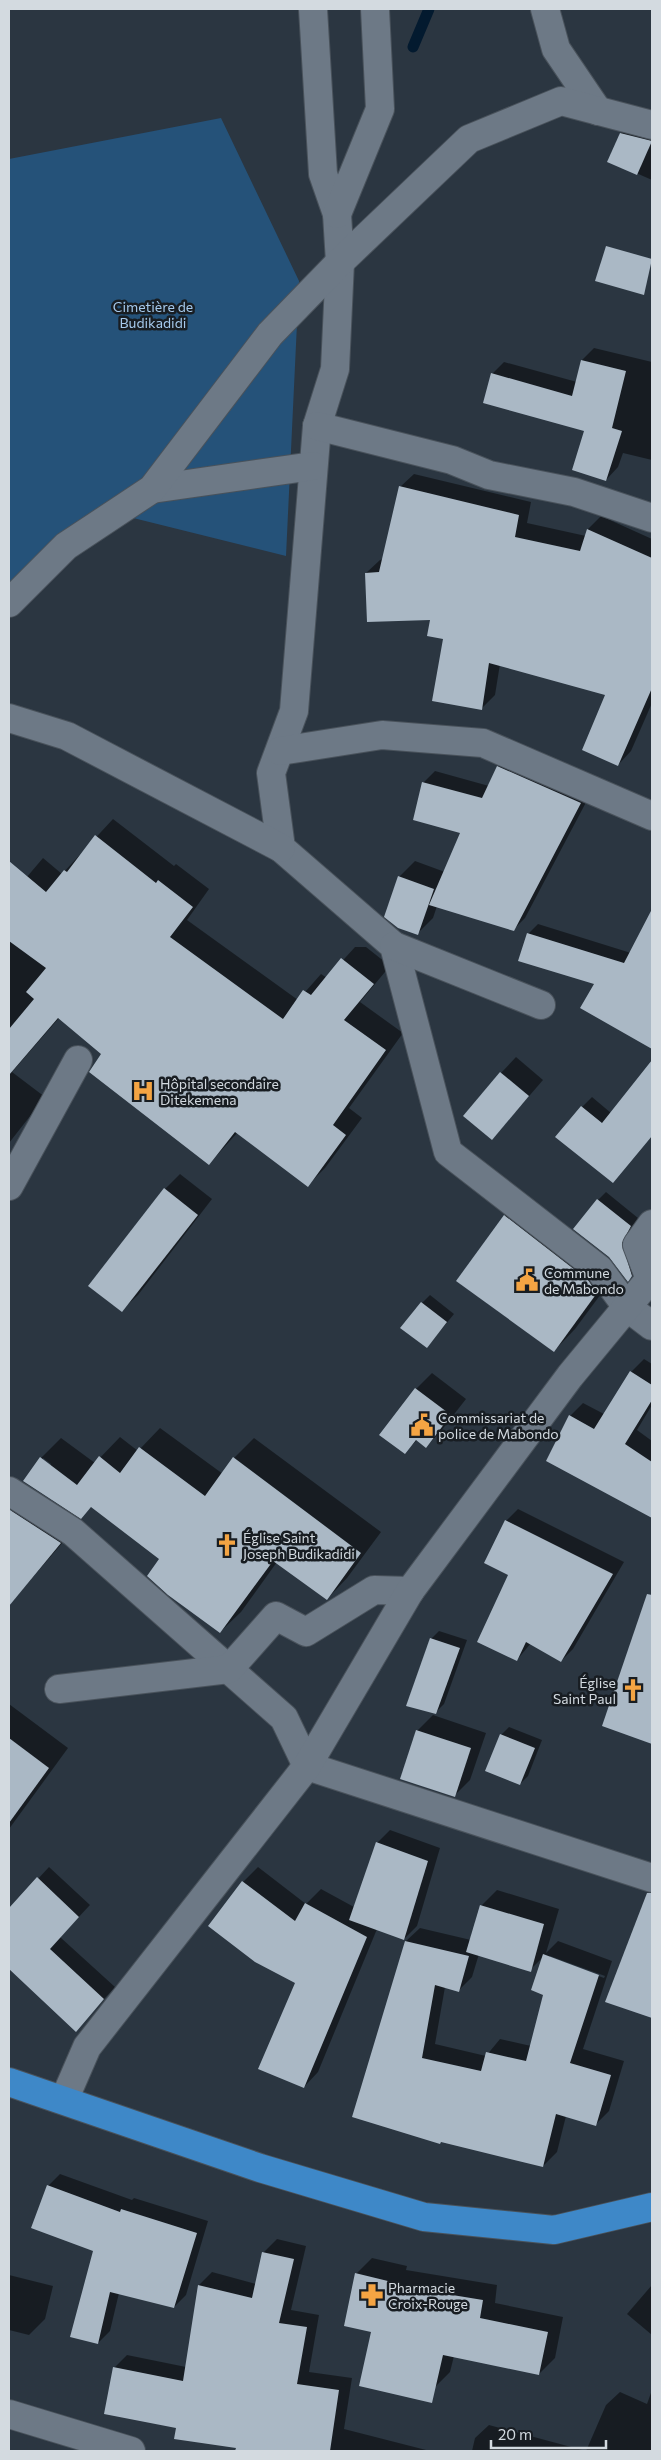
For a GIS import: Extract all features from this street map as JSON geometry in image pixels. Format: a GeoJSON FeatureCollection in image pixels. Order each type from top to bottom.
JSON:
{"type":"FeatureCollection","features":[{"type":"Feature","properties":{"kind":"highway"},"geometry":{"type":"LineString","coordinates":[[9,2082],[260,2168],[424,2217],[554,2230],[652,2207]]}},
{"type":"Feature","properties":{"kind":"street"},"geometry":{"type":"LineString","coordinates":[[281,848],[271,773],[294,712],[317,426],[334,369],[340,262],[337,214],[323,174],[313,9]]}},
{"type":"Feature","properties":{"kind":"street"},"geometry":{"type":"LineString","coordinates":[[337,214],[380,109],[375,9]]}},
{"type":"Feature","properties":{"kind":"street"},"geometry":{"type":"LineString","coordinates":[[545,9],[556,49],[598,111]]}},
{"type":"Feature","properties":{"kind":"street"},"geometry":{"type":"LineString","coordinates":[[9,603],[66,546],[152,489],[270,334],[340,262],[469,139],[562,101],[652,125]]}},
{"type":"Feature","properties":{"kind":"street"},"geometry":{"type":"LineString","coordinates":[[317,426],[452,460],[489,475],[574,492],[652,518]]}},
{"type":"Feature","properties":{"kind":"street"},"geometry":{"type":"LineString","coordinates":[[152,489],[313,466]]}},
{"type":"Feature","properties":{"kind":"street"},"geometry":{"type":"LineString","coordinates":[[9,718],[67,736],[281,848],[394,946],[541,1005]]}},
{"type":"Feature","properties":{"kind":"street"},"geometry":{"type":"LineString","coordinates":[[280,751],[382,735],[483,743],[652,816]]}},
{"type":"Feature","properties":{"kind":"street"},"geometry":{"type":"LineString","coordinates":[[394,946],[448,1152],[598,1268],[628,1307],[652,1326]]}},
{"type":"Feature","properties":{"kind":"street"},"geometry":{"type":"LineString","coordinates":[[9,1186],[78,1060]]}},
{"type":"Feature","properties":{"kind":"street"},"geometry":{"type":"LineString","coordinates":[[64,2100],[86,2047],[307,1766],[410,1591],[570,1376],[650,1279],[637,1245],[652,1224]]}},
{"type":"Feature","properties":{"kind":"street"},"geometry":{"type":"LineString","coordinates":[[9,1491],[73,1532],[284,1718],[307,1766],[652,1878]]}},
{"type":"Feature","properties":{"kind":"street"},"geometry":{"type":"LineString","coordinates":[[59,1688],[229,1670],[276,1616],[306,1632],[374,1590],[410,1591]]}},
{"type":"Feature","properties":{"kind":"street"},"geometry":{"type":"LineString","coordinates":[[9,2414],[131,2451]]}},
{"type":"Feature","properties":{"kind":"green space","name":"Cimetière de Budikadidi"},"geometry":{"type":"Polygon","coordinates":[[[221,118],[299,281],[286,556],[101,510],[9,590],[9,159],[221,118]]]}},
{"type":"Feature","properties":{"kind":"building"},"geometry":{"type":"Polygon","coordinates":[[[620,133],[652,141],[637,175],[607,162],[620,133]]]}},
{"type":"Feature","properties":{"kind":"building"},"geometry":{"type":"Polygon","coordinates":[[[606,246],[652,259],[644,295],[595,281],[606,246]]]}},
{"type":"Feature","properties":{"kind":"building"},"geometry":{"type":"Polygon","coordinates":[[[581,360],[626,371],[612,428],[622,431],[606,481],[572,470],[584,431],[483,403],[491,373],[572,396],[581,360]]]}},
{"type":"Feature","properties":{"kind":"building"},"geometry":{"type":"Polygon","coordinates":[[[399,486],[519,515],[515,537],[580,551],[587,529],[652,558],[652,688],[618,766],[582,750],[605,695],[489,663],[482,710],[432,701],[443,639],[427,636],[430,620],[367,622],[365,573],[379,572],[399,486]]]}},
{"type":"Feature","properties":{"kind":"building"},"geometry":{"type":"Polygon","coordinates":[[[497,766],[581,803],[514,931],[429,905],[460,833],[413,820],[422,782],[482,798],[497,766]]]}},
{"type":"Feature","properties":{"kind":"building"},"geometry":{"type":"Polygon","coordinates":[[[95,835],[156,883],[158,880],[193,907],[170,937],[283,1019],[303,990],[311,995],[341,958],[374,984],[344,1020],[386,1050],[333,1125],[346,1135],[308,1187],[235,1132],[209,1165],[89,1072],[101,1054],[58,1018],[9,1075],[9,1029],[34,999],[26,992],[46,968],[9,941],[9,861],[46,892],[64,870],[67,872],[95,835]]]}},
{"type":"Feature","properties":{"kind":"building"},"geometry":{"type":"Polygon","coordinates":[[[398,876],[434,889],[418,935],[398,928],[384,917],[398,876]]]}},
{"type":"Feature","properties":{"kind":"building"},"geometry":{"type":"Polygon","coordinates":[[[652,909],[652,1049],[580,1008],[594,984],[518,961],[527,933],[624,963],[652,909]]]}},
{"type":"Feature","properties":{"kind":"building"},"geometry":{"type":"Polygon","coordinates":[[[652,1060],[652,1136],[613,1183],[555,1137],[581,1106],[602,1123],[652,1060]]]}},
{"type":"Feature","properties":{"kind":"building"},"geometry":{"type":"Polygon","coordinates":[[[500,1072],[529,1096],[492,1140],[463,1116],[500,1072]]]}},
{"type":"Feature","properties":{"kind":"building"},"geometry":{"type":"Polygon","coordinates":[[[164,1188],[198,1215],[122,1312],[88,1286],[164,1188]]]}},
{"type":"Feature","properties":{"kind":"building"},"geometry":{"type":"Polygon","coordinates":[[[597,1199],[631,1226],[622,1243],[632,1276],[628,1282],[609,1257],[573,1229],[597,1199]]]}},
{"type":"Feature","properties":{"kind":"building"},"geometry":{"type":"Polygon","coordinates":[[[504,1215],[588,1280],[597,1293],[554,1352],[456,1281],[504,1215]]]}},
{"type":"Feature","properties":{"kind":"building"},"geometry":{"type":"Polygon","coordinates":[[[421,1302],[447,1322],[427,1348],[400,1328],[421,1302]]]}},
{"type":"Feature","properties":{"kind":"building"},"geometry":{"type":"Polygon","coordinates":[[[630,1371],[652,1385],[652,1400],[625,1444],[652,1462],[652,1518],[546,1461],[569,1415],[594,1429],[630,1371]]]}},
{"type":"Feature","properties":{"kind":"building"},"geometry":{"type":"Polygon","coordinates":[[[415,1388],[451,1415],[426,1448],[416,1440],[405,1454],[379,1435],[415,1388]]]}},
{"type":"Feature","properties":{"kind":"building"},"geometry":{"type":"Polygon","coordinates":[[[139,1447],[205,1496],[233,1457],[361,1553],[327,1600],[273,1561],[220,1633],[168,1595],[147,1576],[159,1559],[91,1507],[81,1519],[23,1481],[40,1457],[77,1485],[99,1456],[120,1473],[139,1447]]]}},
{"type":"Feature","properties":{"kind":"building"},"geometry":{"type":"Polygon","coordinates":[[[10,1510],[61,1543],[9,1606],[9,1512],[10,1510]]]}},
{"type":"Feature","properties":{"kind":"building"},"geometry":{"type":"Polygon","coordinates":[[[505,1520],[613,1574],[561,1662],[526,1642],[517,1661],[477,1642],[508,1575],[484,1563],[505,1520]]]}},
{"type":"Feature","properties":{"kind":"building","name":"Église Saint Paul"},"geometry":{"type":"Polygon","coordinates":[[[647,1594],[652,1595],[652,1744],[602,1726],[647,1594]]]}},
{"type":"Feature","properties":{"kind":"building"},"geometry":{"type":"Polygon","coordinates":[[[430,1638],[460,1648],[436,1714],[406,1706],[430,1638]]]}},
{"type":"Feature","properties":{"kind":"building"},"geometry":{"type":"Polygon","coordinates":[[[416,1730],[471,1748],[455,1797],[400,1779],[416,1730]]]}},
{"type":"Feature","properties":{"kind":"building"},"geometry":{"type":"Polygon","coordinates":[[[500,1734],[535,1748],[520,1785],[485,1771],[500,1734]]]}},
{"type":"Feature","properties":{"kind":"building"},"geometry":{"type":"Polygon","coordinates":[[[9,1738],[49,1768],[9,1823],[9,1738]]]}},
{"type":"Feature","properties":{"kind":"building"},"geometry":{"type":"Polygon","coordinates":[[[376,1842],[428,1861],[404,1940],[349,1920],[376,1842]]]}},
{"type":"Feature","properties":{"kind":"building"},"geometry":{"type":"Polygon","coordinates":[[[37,1877],[79,1917],[50,1949],[104,1999],[76,2032],[9,1969],[9,1908],[37,1877]]]}},
{"type":"Feature","properties":{"kind":"building"},"geometry":{"type":"Polygon","coordinates":[[[242,1881],[295,1921],[305,1903],[367,1937],[304,2088],[258,2069],[295,1983],[255,1962],[208,1926],[242,1881]]]}},
{"type":"Feature","properties":{"kind":"building"},"geometry":{"type":"Polygon","coordinates":[[[647,1893],[652,1893],[652,2018],[605,2002],[647,1893]]]}},
{"type":"Feature","properties":{"kind":"building"},"geometry":{"type":"Polygon","coordinates":[[[480,1905],[544,1924],[531,1972],[466,1952],[480,1905]]]}},
{"type":"Feature","properties":{"kind":"building"},"geometry":{"type":"Polygon","coordinates":[[[405,1941],[469,1956],[459,1992],[435,1985],[422,2058],[481,2071],[486,2052],[526,2061],[543,1995],[531,1990],[543,1954],[599,1975],[570,2063],[611,2075],[596,2126],[556,2114],[543,2167],[441,2142],[440,2144],[352,2117],[405,1941]]]}},
{"type":"Feature","properties":{"kind":"building"},"geometry":{"type":"Polygon","coordinates":[[[47,2185],[120,2212],[121,2209],[197,2233],[174,2308],[110,2292],[98,2344],[70,2337],[93,2251],[31,2228],[47,2185]]]}},
{"type":"Feature","properties":{"kind":"building"},"geometry":{"type":"Polygon","coordinates":[[[262,2252],[294,2259],[279,2323],[307,2327],[297,2384],[339,2390],[330,2451],[235,2451],[236,2448],[174,2439],[176,2428],[104,2414],[113,2367],[183,2381],[198,2285],[252,2298],[262,2252]]]}},
{"type":"Feature","properties":{"kind":"building"},"geometry":{"type":"Polygon","coordinates":[[[355,2273],[392,2282],[391,2285],[483,2300],[480,2318],[548,2332],[539,2375],[443,2355],[432,2403],[359,2386],[371,2332],[344,2326],[355,2273]]]}},
{"type":"Feature","properties":{"kind":"waterway"},"geometry":{"type":"LineString","coordinates":[[413,47],[429,9]]}},
{"type":"Feature","properties":{"kind":"place","name":"Hôpital secondaire Ditekemena"},"geometry":{"type":"Point","coordinates":[143,1091]}},
{"type":"Feature","properties":{"kind":"place","name":"Commune de Mabondo"},"geometry":{"type":"Point","coordinates":[527,1280]}},
{"type":"Feature","properties":{"kind":"place","name":"Commissariat de police de Mabondo"},"geometry":{"type":"Point","coordinates":[422,1425]}},
{"type":"Feature","properties":{"kind":"place","name":"Église Saint Joseph Budikadidi"},"geometry":{"type":"Point","coordinates":[227,1545]}},
{"type":"Feature","properties":{"kind":"place","name":"Église Saint Paul"},"geometry":{"type":"Point","coordinates":[633,1690]}},
{"type":"Feature","properties":{"kind":"place","name":"Pharmacie Croix-Rouge"},"geometry":{"type":"Point","coordinates":[372,2295]}}]}
